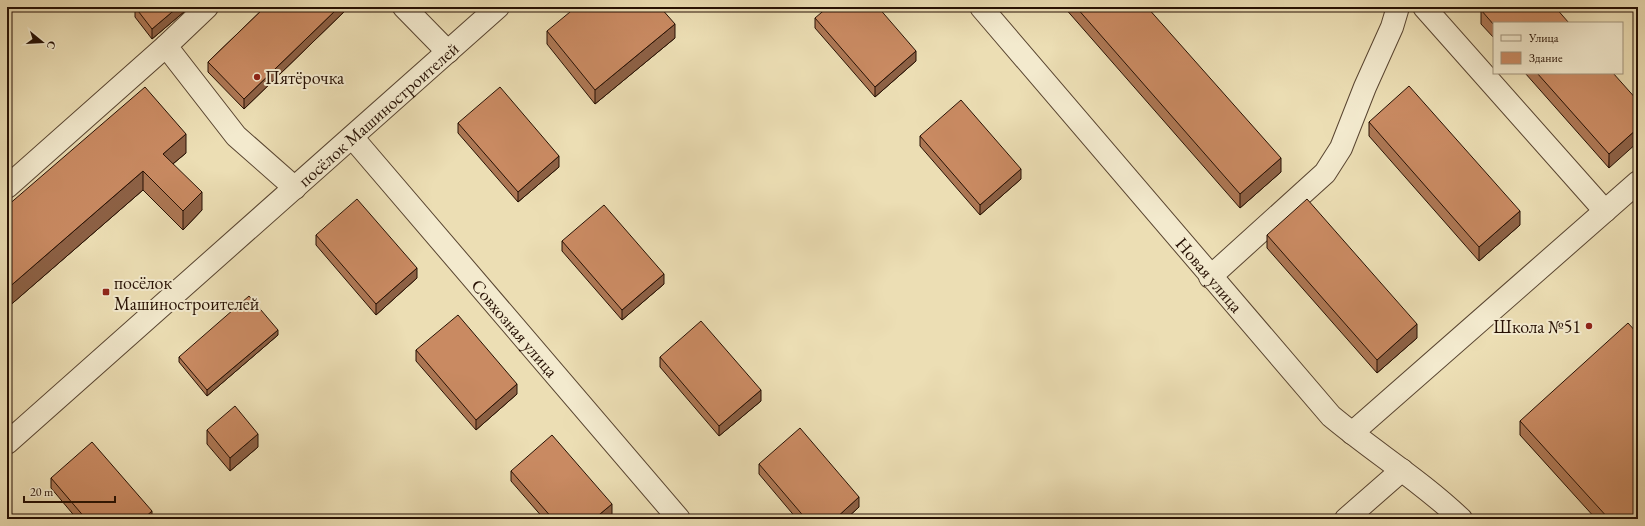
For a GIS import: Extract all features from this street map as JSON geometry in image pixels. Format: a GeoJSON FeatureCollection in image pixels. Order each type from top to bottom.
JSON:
{"type":"FeatureCollection","features":[{"type":"Feature","properties":{"kind":"street"},"geometry":{"type":"LineString","coordinates":[[7,187],[208,7]]}},
{"type":"Feature","properties":{"kind":"street"},"geometry":{"type":"LineString","coordinates":[[404,7],[448,52]]}},
{"type":"Feature","properties":{"kind":"street","name":"посёлок Машиностроителей"},"geometry":{"type":"LineString","coordinates":[[7,443],[498,7]]}},
{"type":"Feature","properties":{"kind":"street","name":"Новая улица"},"geometry":{"type":"LineString","coordinates":[[981,7],[1210,277],[1331,416],[1352,434],[1435,494],[1461,519]]}},
{"type":"Feature","properties":{"kind":"street"},"geometry":{"type":"LineString","coordinates":[[1210,277],[1325,173],[1341,148],[1365,87],[1392,27],[1398,7]]}},
{"type":"Feature","properties":{"kind":"street"},"geometry":{"type":"LineString","coordinates":[[1424,7],[1605,211]]}},
{"type":"Feature","properties":{"kind":"street"},"geometry":{"type":"LineString","coordinates":[[166,46],[236,136],[295,188]]}},
{"type":"Feature","properties":{"kind":"street","name":"Совхозная улица"},"geometry":{"type":"LineString","coordinates":[[352,137],[679,519]]}},
{"type":"Feature","properties":{"kind":"street"},"geometry":{"type":"LineString","coordinates":[[1352,434],[1638,182]]}},
{"type":"Feature","properties":{"kind":"street"},"geometry":{"type":"LineString","coordinates":[[1346,519],[1402,470]]}},
{"type":"Feature","properties":{"kind":"building"},"geometry":{"type":"Polygon","coordinates":[[[135,7],[178,7],[152,29],[135,7]]]}},
{"type":"Feature","properties":{"kind":"building"},"geometry":{"type":"Polygon","coordinates":[[[265,7],[339,7],[244,99],[208,62],[265,7]]]}},
{"type":"Feature","properties":{"kind":"building"},"geometry":{"type":"Polygon","coordinates":[[[576,7],[660,7],[675,24],[595,90],[547,31],[576,7]]]}},
{"type":"Feature","properties":{"kind":"building"},"geometry":{"type":"Polygon","coordinates":[[[828,7],[878,7],[916,51],[875,87],[815,18],[828,7]]]}},
{"type":"Feature","properties":{"kind":"building"},"geometry":{"type":"Polygon","coordinates":[[[1076,7],[1147,7],[1281,158],[1240,194],[1076,7]]]}},
{"type":"Feature","properties":{"kind":"building"},"geometry":{"type":"Polygon","coordinates":[[[1484,7],[1555,7],[1568,22],[1493,22],[1493,24],[1481,10],[1484,7]]]}},
{"type":"Feature","properties":{"kind":"building"},"geometry":{"type":"Polygon","coordinates":[[[1538,74],[1614,74],[1638,101],[1638,128],[1609,154],[1538,74]]]}},
{"type":"Feature","properties":{"kind":"building"},"geometry":{"type":"Polygon","coordinates":[[[1409,86],[1520,211],[1479,247],[1369,122],[1409,86]]]}},
{"type":"Feature","properties":{"kind":"building"},"geometry":{"type":"Polygon","coordinates":[[[145,87],[186,134],[163,154],[202,192],[183,211],[143,171],[7,289],[7,206],[145,87]]]}},
{"type":"Feature","properties":{"kind":"building"},"geometry":{"type":"Polygon","coordinates":[[[500,87],[559,156],[518,192],[458,123],[500,87]]]}},
{"type":"Feature","properties":{"kind":"building"},"geometry":{"type":"Polygon","coordinates":[[[961,100],[1021,169],[980,205],[920,136],[961,100]]]}},
{"type":"Feature","properties":{"kind":"building"},"geometry":{"type":"Polygon","coordinates":[[[357,199],[417,268],[376,304],[316,235],[357,199]]]}},
{"type":"Feature","properties":{"kind":"building"},"geometry":{"type":"Polygon","coordinates":[[[1307,199],[1417,324],[1377,360],[1267,235],[1307,199]]]}},
{"type":"Feature","properties":{"kind":"building"},"geometry":{"type":"Polygon","coordinates":[[[604,205],[664,274],[622,310],[562,241],[604,205]]]}},
{"type":"Feature","properties":{"kind":"building"},"geometry":{"type":"Polygon","coordinates":[[[249,296],[278,330],[207,390],[179,357],[249,296]]]}},
{"type":"Feature","properties":{"kind":"building"},"geometry":{"type":"Polygon","coordinates":[[[458,315],[517,384],[476,420],[416,350],[458,315]]]}},
{"type":"Feature","properties":{"kind":"building"},"geometry":{"type":"Polygon","coordinates":[[[701,321],[761,390],[719,426],[660,357],[701,321]]]}},
{"type":"Feature","properties":{"kind":"building"},"geometry":{"type":"Polygon","coordinates":[[[1628,323],[1638,334],[1638,519],[1609,519],[1520,421],[1628,323]]]}},
{"type":"Feature","properties":{"kind":"building"},"geometry":{"type":"Polygon","coordinates":[[[235,406],[258,434],[230,458],[207,430],[235,406]]]}},
{"type":"Feature","properties":{"kind":"building"},"geometry":{"type":"Polygon","coordinates":[[[800,428],[859,497],[835,519],[806,519],[759,464],[800,428]]]}},
{"type":"Feature","properties":{"kind":"building"},"geometry":{"type":"Polygon","coordinates":[[[552,435],[612,504],[594,519],[553,519],[511,471],[552,435]]]}},
{"type":"Feature","properties":{"kind":"building"},"geometry":{"type":"Polygon","coordinates":[[[92,442],[152,511],[143,519],[86,519],[51,478],[92,442]]]}},
{"type":"Feature","properties":{"kind":"place","name":"Пятёрочка"},"geometry":{"type":"Point","coordinates":[257,77]}},
{"type":"Feature","properties":{"kind":"place","name":"посёлок Машиностроителей"},"geometry":{"type":"Point","coordinates":[106,292]}},
{"type":"Feature","properties":{"kind":"place","name":"Школа №51"},"geometry":{"type":"Point","coordinates":[1589,326]}}]}
